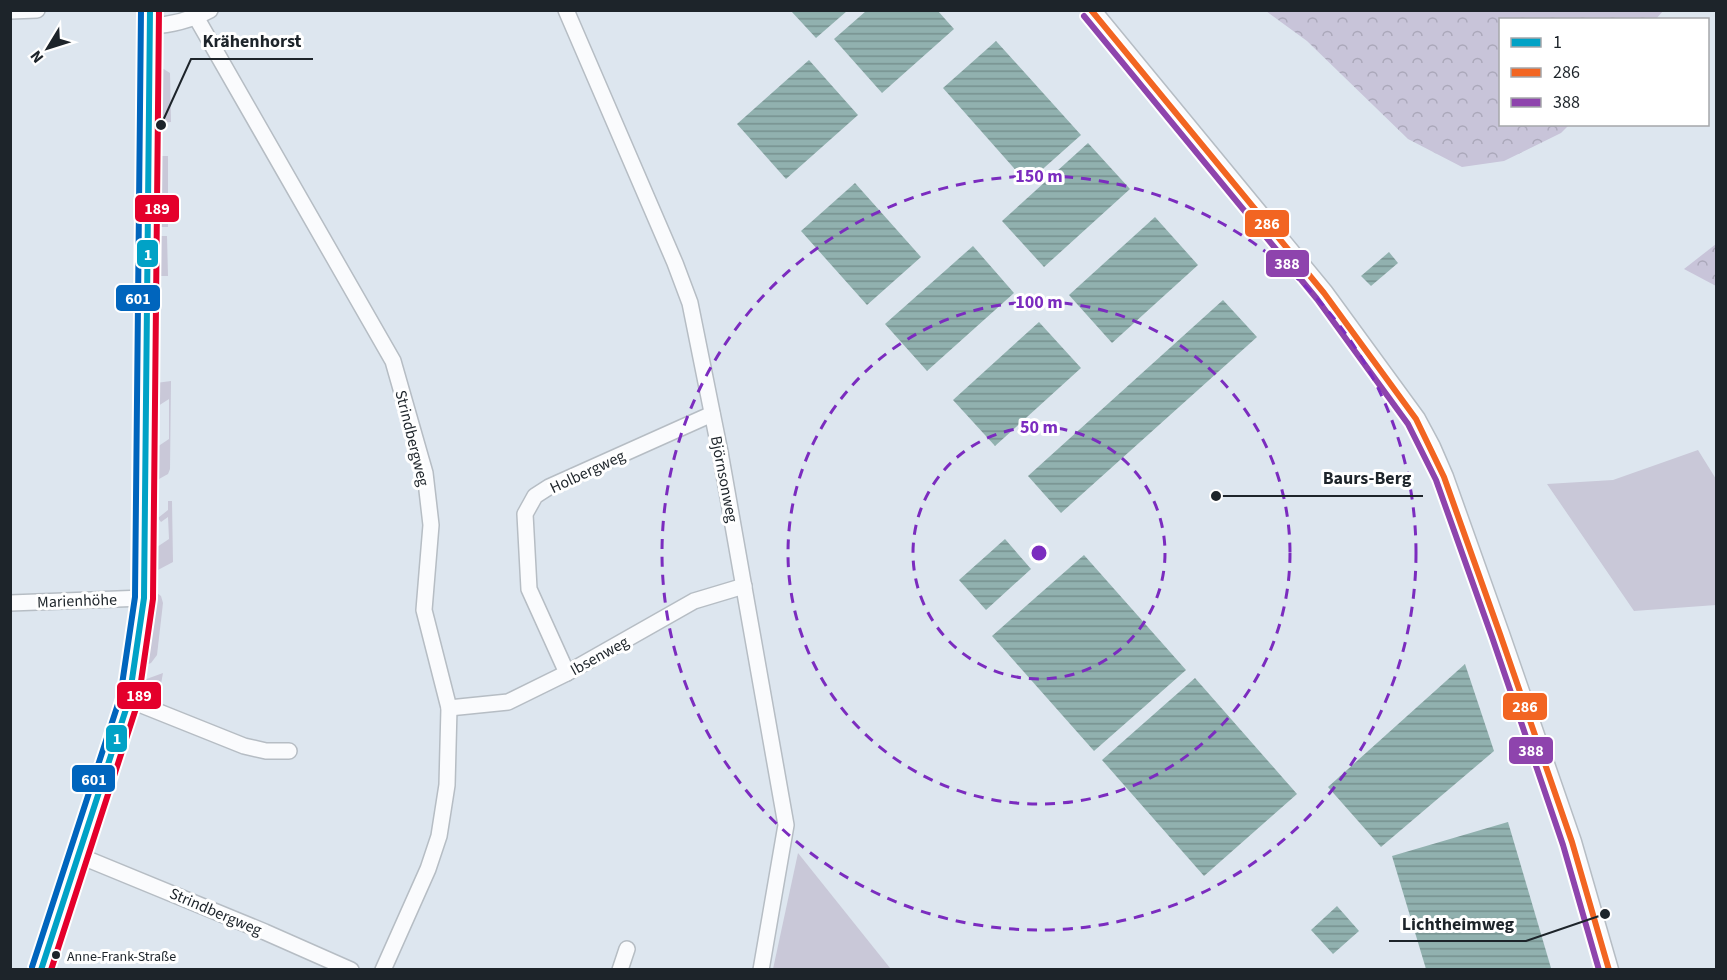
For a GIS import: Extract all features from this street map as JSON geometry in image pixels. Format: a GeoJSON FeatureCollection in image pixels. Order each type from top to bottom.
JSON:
{"type":"FeatureCollection","features":[{"type":"Feature","properties":{"kind":"main road"},"geometry":{"type":"LineString","coordinates":[[41,969],[80,856],[129,700],[144,598],[150,18]]}},
{"type":"Feature","properties":{"kind":"street"},"geometry":{"type":"LineString","coordinates":[[10,11],[37,10]]}},
{"type":"Feature","properties":{"kind":"street","name":"Björnsonweg"},"geometry":{"type":"LineString","coordinates":[[566,10],[690,303],[744,586],[786,825],[761,969]]}},
{"type":"Feature","properties":{"kind":"street"},"geometry":{"type":"LineString","coordinates":[[1090,10],[1324,293],[1416,418],[1444,477],[1500,634],[1572,842],[1609,969]]}},
{"type":"Feature","properties":{"kind":"street"},"geometry":{"type":"LineString","coordinates":[[150,18],[168,25],[203,14]]}},
{"type":"Feature","properties":{"kind":"street","name":"Strindbergweg"},"geometry":{"type":"LineString","coordinates":[[203,14],[393,361],[425,473],[431,525],[424,610],[449,708],[447,785],[439,836],[428,869],[383,969]]}},
{"type":"Feature","properties":{"kind":"street","name":"Holbergweg"},"geometry":{"type":"LineString","coordinates":[[567,673],[529,589],[525,514],[535,496],[549,487],[712,414]]}},
{"type":"Feature","properties":{"kind":"street","name":"Ibsenweg"},"geometry":{"type":"LineString","coordinates":[[449,708],[508,702],[567,673],[694,602],[744,586]]}},
{"type":"Feature","properties":{"kind":"street","name":"Marienhöhe"},"geometry":{"type":"LineString","coordinates":[[10,603],[144,598]]}},
{"type":"Feature","properties":{"kind":"street"},"geometry":{"type":"LineString","coordinates":[[129,700],[244,746],[266,751],[289,751]]}},
{"type":"Feature","properties":{"kind":"street","name":"Strindbergweg"},"geometry":{"type":"LineString","coordinates":[[80,856],[272,934],[351,969]]}},
{"type":"Feature","properties":{"kind":"street"},"geometry":{"type":"LineString","coordinates":[[620,969],[627,949]]}},
{"type":"Feature","properties":{"kind":"shaded area"},"geometry":{"type":"Polygon","coordinates":[[[791,11],[847,11],[816,38],[791,11]]]}},
{"type":"Feature","properties":{"kind":"shaded area"},"geometry":{"type":"Polygon","coordinates":[[[866,11],[938,11],[954,29],[882,93],[834,39],[866,11]]]}},
{"type":"Feature","properties":{"kind":"shaded area"},"geometry":{"type":"Polygon","coordinates":[[[996,41],[1081,135],[1027,183],[943,88],[996,41]]]}},
{"type":"Feature","properties":{"kind":"shaded area"},"geometry":{"type":"Polygon","coordinates":[[[809,60],[858,115],[786,179],[737,124],[809,60]]]}},
{"type":"Feature","properties":{"kind":"shaded area"},"geometry":{"type":"Polygon","coordinates":[[[158,68],[170,73],[171,122],[158,123],[158,68]]]}},
{"type":"Feature","properties":{"kind":"shaded area"},"geometry":{"type":"Polygon","coordinates":[[[1088,143],[1130,189],[1044,267],[1002,221],[1088,143]]]}},
{"type":"Feature","properties":{"kind":"shaded area"},"geometry":{"type":"Polygon","coordinates":[[[157,156],[168,156],[168,227],[157,227],[157,156]]]}},
{"type":"Feature","properties":{"kind":"shaded area"},"geometry":{"type":"Polygon","coordinates":[[[855,183],[921,257],[867,305],[801,231],[855,183]]]}},
{"type":"Feature","properties":{"kind":"shaded area"},"geometry":{"type":"Polygon","coordinates":[[[1155,217],[1198,265],[1112,343],[1069,295],[1155,217]]]}},
{"type":"Feature","properties":{"kind":"shaded area"},"geometry":{"type":"Polygon","coordinates":[[[156,236],[167,236],[168,276],[157,276],[156,236]]]}},
{"type":"Feature","properties":{"kind":"shaded area"},"geometry":{"type":"Polygon","coordinates":[[[973,246],[1014,293],[927,371],[885,324],[973,246]]]}},
{"type":"Feature","properties":{"kind":"shaded area"},"geometry":{"type":"Polygon","coordinates":[[[1389,252],[1398,263],[1371,286],[1361,276],[1389,252]]]}},
{"type":"Feature","properties":{"kind":"shaded area"},"geometry":{"type":"Polygon","coordinates":[[[1223,300],[1257,337],[1061,513],[1028,476],[1223,300]]]}},
{"type":"Feature","properties":{"kind":"shaded area"},"geometry":{"type":"Polygon","coordinates":[[[1039,322],[1081,368],[995,446],[953,400],[1039,322]]]}},
{"type":"Feature","properties":{"kind":"shaded area"},"geometry":{"type":"Polygon","coordinates":[[[171,381],[170,469],[168,474],[159,479],[154,477],[154,449],[169,439],[169,399],[155,408],[156,383],[171,381]]]}},
{"type":"Feature","properties":{"kind":"shaded area"},"geometry":{"type":"Polygon","coordinates":[[[1698,450],[1716,479],[1716,605],[1634,611],[1547,484],[1613,480],[1698,450]]]}},
{"type":"Feature","properties":{"kind":"shaded area"},"geometry":{"type":"Polygon","coordinates":[[[168,501],[172,501],[173,562],[156,571],[154,569],[154,549],[169,539],[168,517],[161,522],[158,518],[168,510],[168,501]]]}},
{"type":"Feature","properties":{"kind":"shaded area"},"geometry":{"type":"Polygon","coordinates":[[[1005,539],[1031,569],[986,610],[959,580],[1005,539]]]}},
{"type":"Feature","properties":{"kind":"shaded area"},"geometry":{"type":"Polygon","coordinates":[[[1084,555],[1186,670],[1094,751],[992,636],[1084,555]]]}},
{"type":"Feature","properties":{"kind":"shaded area"},"geometry":{"type":"Polygon","coordinates":[[[154,591],[161,596],[163,603],[157,655],[151,663],[146,665],[144,662],[154,591]]]}},
{"type":"Feature","properties":{"kind":"shaded area"},"geometry":{"type":"Polygon","coordinates":[[[1465,664],[1494,751],[1381,847],[1328,787],[1465,664]]]}},
{"type":"Feature","properties":{"kind":"shaded area"},"geometry":{"type":"Polygon","coordinates":[[[163,673],[157,706],[147,703],[139,695],[141,681],[163,673]]]}},
{"type":"Feature","properties":{"kind":"shaded area"},"geometry":{"type":"Polygon","coordinates":[[[1195,678],[1297,794],[1204,876],[1102,760],[1195,678]]]}},
{"type":"Feature","properties":{"kind":"shaded area"},"geometry":{"type":"Polygon","coordinates":[[[1508,822],[1551,968],[1426,969],[1392,856],[1508,822]]]}},
{"type":"Feature","properties":{"kind":"shaded area"},"geometry":{"type":"Polygon","coordinates":[[[798,853],[890,968],[889,969],[773,969],[798,853]]]}},
{"type":"Feature","properties":{"kind":"shaded area"},"geometry":{"type":"Polygon","coordinates":[[[1337,906],[1359,931],[1333,954],[1311,930],[1337,906]]]}},
{"type":"Feature","properties":{"kind":"green space"},"geometry":{"type":"Polygon","coordinates":[[[1266,11],[1663,11],[1657,18],[1499,18],[1499,126],[1568,126],[1561,133],[1504,161],[1462,167],[1408,139],[1307,41],[1266,11]]]}},
{"type":"Feature","properties":{"kind":"green space"},"geometry":{"type":"Polygon","coordinates":[[[1716,244],[1716,286],[1684,269],[1716,244]]]}},
{"type":"Feature","properties":{"kind":"transit line","name":"601"},"geometry":{"type":"LineString","coordinates":[[32,967],[120,698],[135,597],[141,10]]}},
{"type":"Feature","properties":{"kind":"transit line","name":"1"},"geometry":{"type":"LineString","coordinates":[[41,970],[129,700],[144,598],[150,10]]}},
{"type":"Feature","properties":{"kind":"transit line","name":"189"},"geometry":{"type":"LineString","coordinates":[[51,970],[138,702],[153,599],[159,10]]}},
{"type":"Feature","properties":{"kind":"transit line","name":"286"},"geometry":{"type":"LineString","coordinates":[[1091,10],[1324,293],[1416,419],[1444,477],[1500,634],[1572,842],[1609,970]]}},
{"type":"Feature","properties":{"kind":"transit line","name":"388"},"geometry":{"type":"LineString","coordinates":[[1084,16],[1317,299],[1408,424],[1436,480],[1492,637],[1563,845],[1599,970]]}},
{"type":"Feature","properties":{"kind":"place","name":"Krähenhorst"},"geometry":{"type":"Point","coordinates":[161,125]}},
{"type":"Feature","properties":{"kind":"place","name":"Baurs-Berg"},"geometry":{"type":"Point","coordinates":[1216,496]}},
{"type":"Feature","properties":{"kind":"place","name":"Lichtheimweg"},"geometry":{"type":"Point","coordinates":[1605,914]}},
{"type":"Feature","properties":{"kind":"place","name":"Anne-Frank-Straße"},"geometry":{"type":"Point","coordinates":[56,955]}}]}
